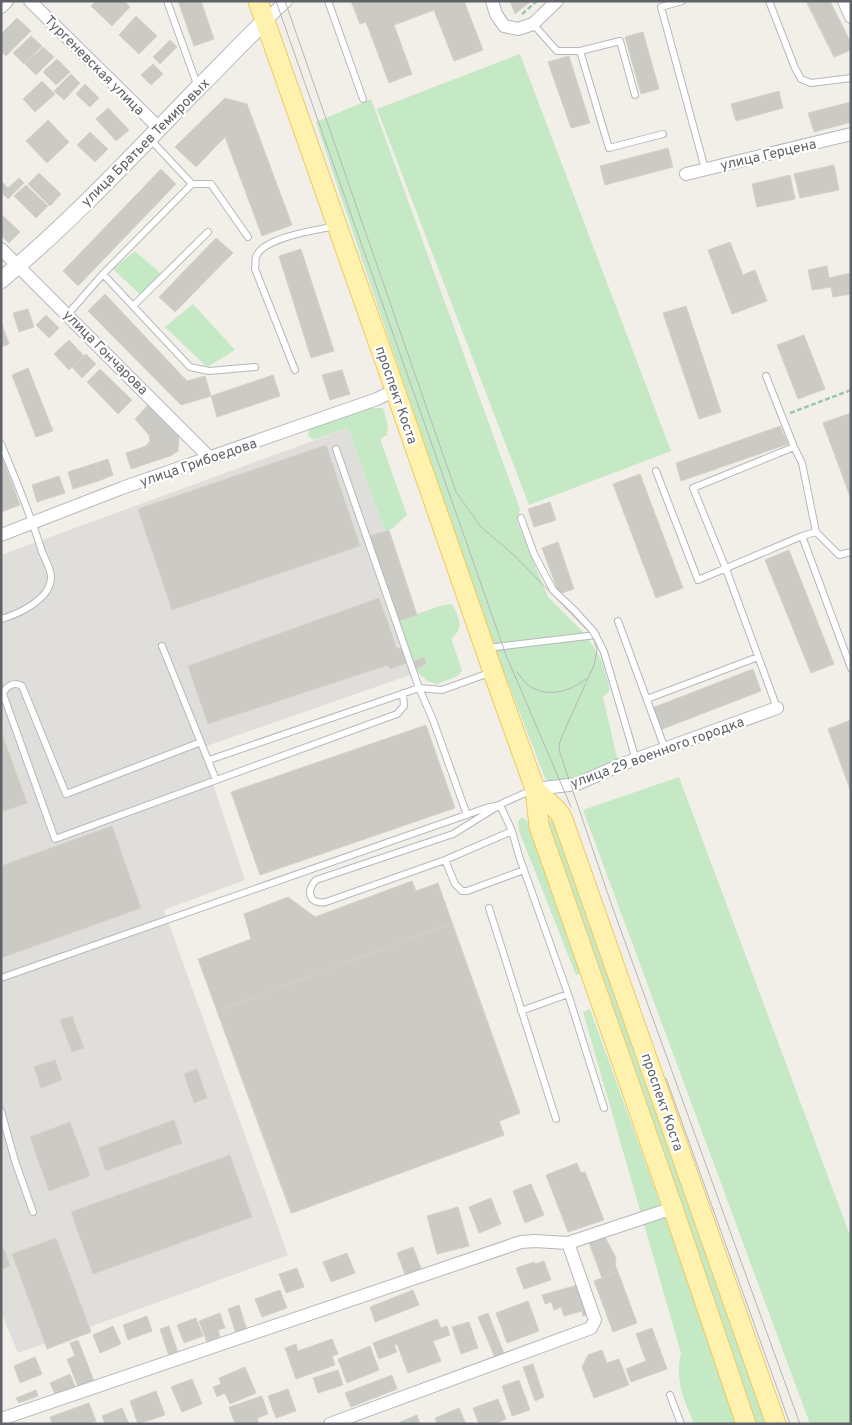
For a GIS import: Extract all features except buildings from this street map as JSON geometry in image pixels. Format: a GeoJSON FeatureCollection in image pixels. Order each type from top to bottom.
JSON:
{"type":"FeatureCollection","features":[{"type":"Feature","properties":{"kind":"main road","name":"проспект Коста"},"geometry":{"type":"LineString","coordinates":[[258,1],[492,672],[535,789],[539,826],[673,1208],[746,1424]]}},
{"type":"Feature","properties":{"kind":"main road","name":"проспект Коста"},"geometry":{"type":"LineString","coordinates":[[535,789],[562,817],[776,1424]]}},
{"type":"Feature","properties":{"kind":"street"},"geometry":{"type":"LineString","coordinates":[[1,7],[7,1]]}},
{"type":"Feature","properties":{"kind":"street","name":"Тургеневская улица"},"geometry":{"type":"LineString","coordinates":[[30,1],[154,133]]}},
{"type":"Feature","properties":{"kind":"street","name":"улица Братьев Темировых"},"geometry":{"type":"LineString","coordinates":[[1,280],[68,219],[243,41],[286,1]]}},
{"type":"Feature","properties":{"kind":"street"},"geometry":{"type":"LineString","coordinates":[[492,1],[496,14],[504,26],[518,30],[533,24],[557,1]]}},
{"type":"Feature","properties":{"kind":"street"},"geometry":{"type":"LineString","coordinates":[[844,1],[851,18]]}},
{"type":"Feature","properties":{"kind":"street","name":"улица Герцена"},"geometry":{"type":"LineString","coordinates":[[686,174],[851,134]]}},
{"type":"Feature","properties":{"kind":"street","name":"улица Гончарова"},"geometry":{"type":"LineString","coordinates":[[1,248],[209,457]]}},
{"type":"Feature","properties":{"kind":"street","name":"улица Грибоедова"},"geometry":{"type":"LineString","coordinates":[[1,535],[209,457],[377,399],[395,390]]}},
{"type":"Feature","properties":{"kind":"street","name":"улица 29 военного городка"},"geometry":{"type":"LineString","coordinates":[[535,789],[577,784],[777,708]]}},
{"type":"Feature","properties":{"kind":"street"},"geometry":{"type":"LineString","coordinates":[[1,1420],[521,1242],[535,1241],[568,1244],[673,1208]]}},
{"type":"Feature","properties":{"kind":"street"},"geometry":{"type":"LineString","coordinates":[[330,1424],[591,1328],[595,1320],[568,1244]]}},
{"type":"Feature","properties":{"kind":"lane"},"geometry":{"type":"LineString","coordinates":[[167,1],[198,88]]}},
{"type":"Feature","properties":{"kind":"lane"},"geometry":{"type":"LineString","coordinates":[[328,1],[363,99]]}},
{"type":"Feature","properties":{"kind":"lane"},"geometry":{"type":"LineString","coordinates":[[682,1],[660,7],[705,169]]}},
{"type":"Feature","properties":{"kind":"lane"},"geometry":{"type":"LineString","coordinates":[[769,1],[801,79],[811,83],[851,78]]}},
{"type":"Feature","properties":{"kind":"lane"},"geometry":{"type":"LineString","coordinates":[[533,24],[556,51],[580,51],[620,41],[635,95]]}},
{"type":"Feature","properties":{"kind":"lane"},"geometry":{"type":"LineString","coordinates":[[580,51],[609,148],[663,134]]}},
{"type":"Feature","properties":{"kind":"lane"},"geometry":{"type":"LineString","coordinates":[[154,133],[192,184]]}},
{"type":"Feature","properties":{"kind":"lane"},"geometry":{"type":"LineString","coordinates":[[68,314],[103,274],[192,184],[211,184],[248,237]]}},
{"type":"Feature","properties":{"kind":"lane"},"geometry":{"type":"LineString","coordinates":[[295,370],[255,268],[256,256],[274,240],[337,225]]}},
{"type":"Feature","properties":{"kind":"lane"},"geometry":{"type":"LineString","coordinates":[[133,306],[208,232]]}},
{"type":"Feature","properties":{"kind":"lane"},"geometry":{"type":"LineString","coordinates":[[103,274],[190,367],[209,372],[255,368]]}},
{"type":"Feature","properties":{"kind":"lane"},"geometry":{"type":"LineString","coordinates":[[766,376],[802,463],[816,532],[839,555],[851,552]]}},
{"type":"Feature","properties":{"kind":"lane"},"geometry":{"type":"LineString","coordinates":[[1,444],[33,522],[51,578],[45,594],[28,608],[1,619]]}},
{"type":"Feature","properties":{"kind":"lane"},"geometry":{"type":"LineString","coordinates":[[777,708],[726,569],[693,488],[794,447]]}},
{"type":"Feature","properties":{"kind":"lane"},"geometry":{"type":"LineString","coordinates":[[336,449],[418,688],[433,720],[467,815]]}},
{"type":"Feature","properties":{"kind":"lane"},"geometry":{"type":"LineString","coordinates":[[656,471],[698,580],[802,536],[816,532]]}},
{"type":"Feature","properties":{"kind":"lane"},"geometry":{"type":"LineString","coordinates":[[521,518],[534,554],[553,590],[596,635],[604,652],[636,760]]}},
{"type":"Feature","properties":{"kind":"lane"},"geometry":{"type":"LineString","coordinates":[[802,536],[851,668]]}},
{"type":"Feature","properties":{"kind":"lane"},"geometry":{"type":"LineString","coordinates":[[618,621],[665,749]]}},
{"type":"Feature","properties":{"kind":"lane"},"geometry":{"type":"LineString","coordinates":[[484,648],[596,635]]}},
{"type":"Feature","properties":{"kind":"lane"},"geometry":{"type":"LineString","coordinates":[[162,646],[216,780]]}},
{"type":"Feature","properties":{"kind":"lane"},"geometry":{"type":"LineString","coordinates":[[647,698],[758,657]]}},
{"type":"Feature","properties":{"kind":"lane"},"geometry":{"type":"LineString","coordinates":[[208,760],[418,688],[442,690],[492,672]]}},
{"type":"Feature","properties":{"kind":"lane"},"geometry":{"type":"LineString","coordinates":[[201,742],[66,794],[22,686],[18,683],[13,684],[6,688],[3,694],[55,839],[397,714],[404,706],[403,693]]}},
{"type":"Feature","properties":{"kind":"lane"},"geometry":{"type":"LineString","coordinates":[[512,831],[445,860],[326,902],[314,901],[310,894],[310,887],[316,880],[453,834],[500,805],[535,789]]}},
{"type":"Feature","properties":{"kind":"lane"},"geometry":{"type":"LineString","coordinates":[[1,978],[500,805]]}},
{"type":"Feature","properties":{"kind":"lane"},"geometry":{"type":"LineString","coordinates":[[500,805],[512,831],[568,994],[604,1108]]}},
{"type":"Feature","properties":{"kind":"lane"},"geometry":{"type":"LineString","coordinates":[[445,860],[454,884],[462,891],[467,891],[524,870]]}},
{"type":"Feature","properties":{"kind":"lane"},"geometry":{"type":"LineString","coordinates":[[489,908],[556,1119]]}},
{"type":"Feature","properties":{"kind":"lane"},"geometry":{"type":"LineString","coordinates":[[521,1011],[568,994]]}},
{"type":"Feature","properties":{"kind":"lane"},"geometry":{"type":"LineString","coordinates":[[1,1111],[15,1161],[33,1212]]}},
{"type":"Feature","properties":{"kind":"lane"},"geometry":{"type":"LineString","coordinates":[[670,1395],[681,1424]]}},
{"type":"Feature","properties":{"kind":"path"},"geometry":{"type":"LineString","coordinates":[[518,17],[537,1]]}},
{"type":"Feature","properties":{"kind":"path"},"geometry":{"type":"LineString","coordinates":[[782,416],[851,390]]}},
{"type":"Feature","properties":{"kind":"shaded area"},"geometry":{"type":"Polygon","coordinates":[[[348,428],[433,667],[201,748],[245,880],[164,910],[288,1255],[18,1353],[1,1312],[1,555],[348,428]]]}},
{"type":"Feature","properties":{"kind":"green space"},"geometry":{"type":"Polygon","coordinates":[[[520,54],[671,451],[529,505],[377,109],[520,54]]]}},
{"type":"Feature","properties":{"kind":"green space"},"geometry":{"type":"Polygon","coordinates":[[[371,99],[520,509],[517,521],[548,597],[586,635],[602,661],[610,690],[603,697],[618,762],[580,779],[549,782],[545,778],[491,639],[316,122],[371,99]]]}},
{"type":"Feature","properties":{"kind":"green space"},"geometry":{"type":"Polygon","coordinates":[[[135,251],[166,278],[144,298],[113,269],[135,251]]]}},
{"type":"Feature","properties":{"kind":"green space"},"geometry":{"type":"Polygon","coordinates":[[[193,304],[235,350],[207,367],[165,327],[193,304]]]}},
{"type":"Feature","properties":{"kind":"green space"},"geometry":{"type":"Polygon","coordinates":[[[369,408],[383,408],[388,426],[387,435],[380,439],[407,515],[393,528],[385,531],[348,428],[313,440],[308,435],[309,429],[369,408]]]}},
{"type":"Feature","properties":{"kind":"green space"},"geometry":{"type":"Polygon","coordinates":[[[452,604],[457,614],[459,627],[451,639],[462,670],[458,676],[437,684],[427,681],[415,669],[426,664],[424,658],[412,662],[398,621],[440,606],[452,604]]]}},
{"type":"Feature","properties":{"kind":"green space"},"geometry":{"type":"Polygon","coordinates":[[[679,777],[851,1238],[851,1424],[810,1424],[583,810],[679,777]]]}},
{"type":"Feature","properties":{"kind":"green space"},"geometry":{"type":"Polygon","coordinates":[[[524,818],[529,823],[581,969],[579,974],[576,975],[519,831],[518,821],[524,818]]]}},
{"type":"Feature","properties":{"kind":"green space"},"geometry":{"type":"Polygon","coordinates":[[[556,818],[770,1424],[752,1424],[546,822],[556,818]]]}},
{"type":"Feature","properties":{"kind":"green space"},"geometry":{"type":"Polygon","coordinates":[[[590,1009],[739,1424],[694,1424],[683,1397],[679,1373],[681,1353],[583,1012],[590,1009]]]}},
{"type":"Feature","properties":{"kind":"tram line"},"geometry":{"type":"LineString","coordinates":[[276,1],[506,655],[571,807]]}},
{"type":"Feature","properties":{"kind":"tram line"},"geometry":{"type":"LineString","coordinates":[[285,1],[456,492],[481,527],[515,556],[590,633],[594,640],[597,650],[594,665],[562,736],[559,745],[560,753],[612,906],[800,1424]]}},
{"type":"Feature","properties":{"kind":"tram line"},"geometry":{"type":"LineString","coordinates":[[517,672],[534,689],[549,692],[565,690],[580,684],[586,679]]}},
{"type":"Feature","properties":{"kind":"tram line"},"geometry":{"type":"LineString","coordinates":[[666,1078],[790,1424]]}}]}
